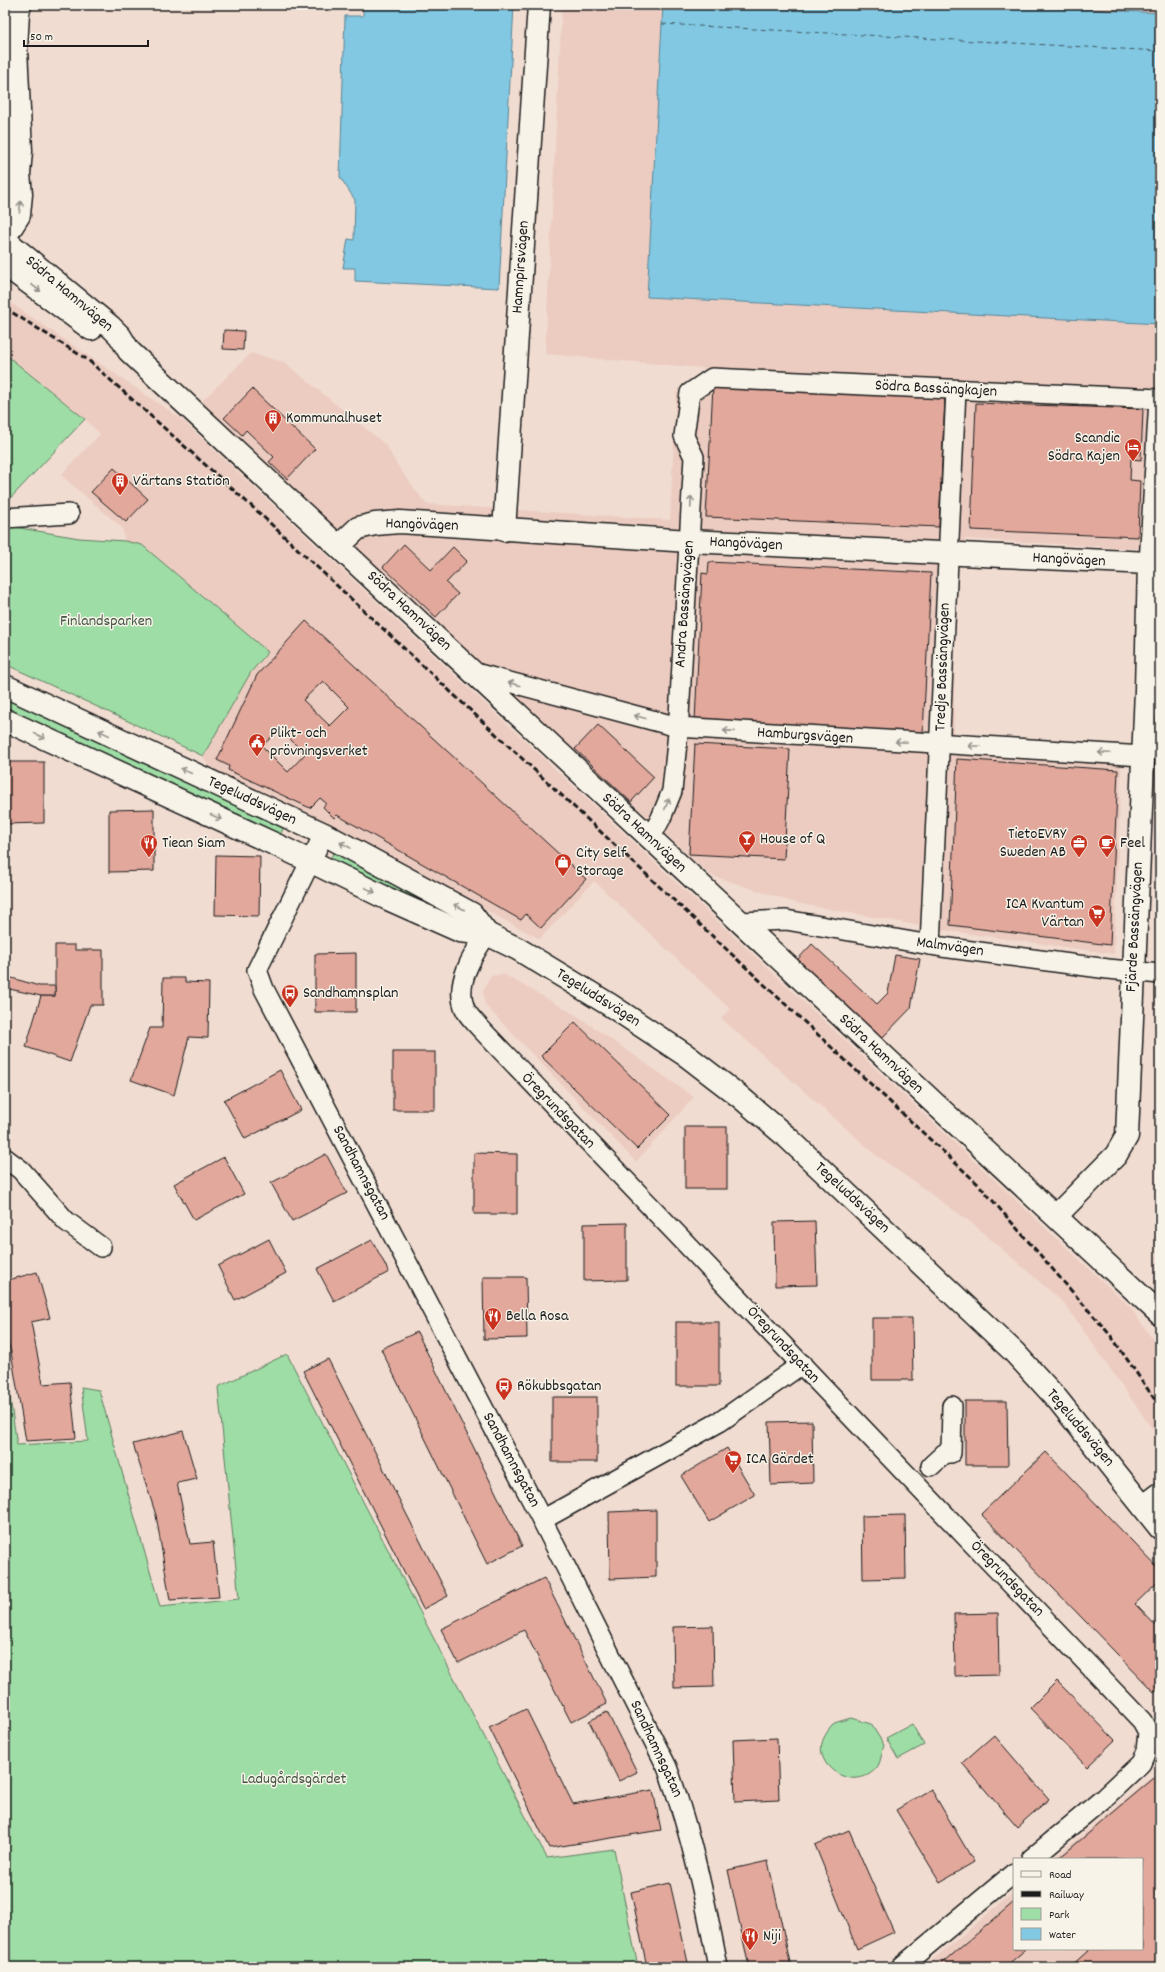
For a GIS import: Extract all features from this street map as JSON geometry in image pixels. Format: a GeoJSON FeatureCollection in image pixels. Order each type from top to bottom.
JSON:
{"type":"FeatureCollection","features":[{"type":"Feature","properties":{"kind":"main road"},"geometry":{"type":"LineString","coordinates":[[5,236],[19,215],[21,194],[19,174],[21,152],[16,49],[18,13],[20,5]]}},
{"type":"Feature","properties":{"kind":"main road","name":"Hamnpirsvägen"},"geometry":{"type":"LineString","coordinates":[[504,530],[539,5]]}},
{"type":"Feature","properties":{"kind":"main road"},"geometry":{"type":"LineString","coordinates":[[5,198],[19,174]]}},
{"type":"Feature","properties":{"kind":"main road","name":"Södra Hamnvägen"},"geometry":{"type":"LineString","coordinates":[[5,240],[111,327],[120,336],[129,351],[1160,1314]]}},
{"type":"Feature","properties":{"kind":"main road","name":"Södra Hamnvägen"},"geometry":{"type":"LineString","coordinates":[[5,265],[114,346],[129,351]]}},
{"type":"Feature","properties":{"kind":"main road","name":"Hangövägen"},"geometry":{"type":"LineString","coordinates":[[339,546],[358,528],[375,524],[400,522],[690,541],[1154,563]]}},
{"type":"Feature","properties":{"kind":"main road","name":"Fjärde Bassängvägen"},"geometry":{"type":"LineString","coordinates":[[1056,1216],[1116,1155],[1127,1136],[1143,756],[1154,563]]}},
{"type":"Feature","properties":{"kind":"main road","name":"Tegeluddsvägen"},"geometry":{"type":"LineString","coordinates":[[5,686],[324,834],[472,914],[486,934]]}},
{"type":"Feature","properties":{"kind":"main road","name":"Tegeluddsvägen"},"geometry":{"type":"LineString","coordinates":[[5,720],[460,931],[486,934],[518,949],[610,1005],[675,1047],[739,1096],[788,1138],[1014,1352],[1152,1500],[1160,1528]]}},
{"type":"Feature","properties":{"kind":"street","name":"Södra Bassängkajen"},"geometry":{"type":"LineString","coordinates":[[712,378],[1160,399]]}},
{"type":"Feature","properties":{"kind":"street","name":"Andra Bassängvägen"},"geometry":{"type":"LineString","coordinates":[[650,839],[661,818],[672,790],[678,727],[694,457],[684,436],[690,392],[712,378]]}},
{"type":"Feature","properties":{"kind":"street","name":"Tredje Bassängvägen"},"geometry":{"type":"LineString","coordinates":[[930,945],[956,390]]}},
{"type":"Feature","properties":{"kind":"street"},"geometry":{"type":"LineString","coordinates":[[1154,563],[1160,399]]}},
{"type":"Feature","properties":{"kind":"street"},"geometry":{"type":"LineString","coordinates":[[5,518],[69,514]]}},
{"type":"Feature","properties":{"kind":"street","name":"Hamburgsvägen"},"geometry":{"type":"LineString","coordinates":[[475,673],[678,727],[1143,756]]}},
{"type":"Feature","properties":{"kind":"street"},"geometry":{"type":"LineString","coordinates":[[310,861],[324,834]]}},
{"type":"Feature","properties":{"kind":"street","name":"Sandhamnsgatan"},"geometry":{"type":"LineString","coordinates":[[310,861],[257,970],[264,989],[542,1520],[667,1767],[680,1802],[693,1848],[718,1967]]}},
{"type":"Feature","properties":{"kind":"street","name":"Malmvägen"},"geometry":{"type":"LineString","coordinates":[[740,922],[786,920],[930,945],[1133,972],[1160,974]]}},
{"type":"Feature","properties":{"kind":"street","name":"Öregrundsgatan"},"geometry":{"type":"LineString","coordinates":[[486,934],[475,952],[463,982],[462,996],[466,1010],[521,1072],[1136,1713],[1148,1732],[1148,1743],[1141,1763],[1134,1772],[1032,1858]]}},
{"type":"Feature","properties":{"kind":"street"},"geometry":{"type":"LineString","coordinates":[[5,1158],[21,1170],[66,1222],[101,1246]]}},
{"type":"Feature","properties":{"kind":"street"},"geometry":{"type":"LineString","coordinates":[[542,1520],[721,1421],[802,1364]]}},
{"type":"Feature","properties":{"kind":"street"},"geometry":{"type":"LineString","coordinates":[[931,1466],[945,1453],[951,1453],[952,1406]]}},
{"type":"Feature","properties":{"kind":"street"},"geometry":{"type":"LineString","coordinates":[[901,1967],[1013,1875]]}},
{"type":"Feature","properties":{"kind":"shaded area"},"geometry":{"type":"Polygon","coordinates":[[[562,5],[663,5],[647,297],[1160,324],[1160,387],[1151,387],[1142,549],[965,539],[955,571],[954,734],[1122,745],[1114,954],[949,931],[796,903],[710,875],[198,405],[251,353],[284,362],[386,445],[397,465],[426,504],[670,520],[676,393],[713,369],[545,354],[562,5]]]}},
{"type":"Feature","properties":{"kind":"shaded area"},"geometry":{"type":"Polygon","coordinates":[[[1006,5],[1160,5],[1160,13],[1065,8],[1006,5]]]}},
{"type":"Feature","properties":{"kind":"shaded area"},"geometry":{"type":"Polygon","coordinates":[[[5,299],[180,418],[1130,1307],[1160,1350],[1160,1440],[1064,1303],[972,1223],[876,1155],[721,1018],[730,1009],[594,881],[540,939],[308,816],[210,769],[203,756],[251,672],[268,652],[142,545],[125,541],[122,528],[61,475],[100,434],[85,419],[5,354],[5,299]]]}},
{"type":"Feature","properties":{"kind":"shaded area"},"geometry":{"type":"Polygon","coordinates":[[[503,974],[576,1015],[694,1097],[636,1162],[485,1005],[483,991],[491,976],[503,974]]]}},
{"type":"Feature","properties":{"kind":"shaded area"},"geometry":{"type":"Polygon","coordinates":[[[1160,1771],[1160,1967],[924,1967],[1013,1893],[1013,1950],[1143,1950],[1143,1858],[1054,1858],[1160,1771]]]}},
{"type":"Feature","properties":{"kind":"green space"},"geometry":{"type":"Polygon","coordinates":[[[5,354],[85,419],[5,504],[5,354]]]}},
{"type":"Feature","properties":{"kind":"green space","name":"Finlandsparken"},"geometry":{"type":"Polygon","coordinates":[[[8,526],[79,538],[125,541],[142,545],[268,652],[251,672],[203,756],[5,664],[5,527],[8,526]]]}},
{"type":"Feature","properties":{"kind":"green space"},"geometry":{"type":"Polygon","coordinates":[[[5,695],[285,825],[280,835],[5,707],[5,695]]]}},
{"type":"Feature","properties":{"kind":"green space"},"geometry":{"type":"Polygon","coordinates":[[[335,850],[466,921],[465,924],[334,861],[331,857],[335,850]]]}},
{"type":"Feature","properties":{"kind":"green space","name":"Ladugårdsgärdet"},"geometry":{"type":"Polygon","coordinates":[[[287,1354],[547,1858],[614,1849],[638,1967],[5,1967],[5,1388],[9,1391],[17,1445],[88,1441],[81,1387],[99,1390],[160,1607],[239,1599],[218,1387],[287,1354]]]}},
{"type":"Feature","properties":{"kind":"green space"},"geometry":{"type":"Polygon","coordinates":[[[851,1718],[871,1724],[884,1745],[878,1766],[869,1775],[858,1778],[847,1777],[836,1773],[828,1766],[823,1756],[822,1746],[826,1734],[831,1726],[837,1722],[851,1718]]]}},
{"type":"Feature","properties":{"kind":"green space"},"geometry":{"type":"Polygon","coordinates":[[[912,1724],[924,1745],[898,1759],[886,1738],[912,1724]]]}},
{"type":"Feature","properties":{"kind":"water"},"geometry":{"type":"Polygon","coordinates":[[[363,5],[514,5],[499,288],[355,281],[355,268],[343,268],[348,239],[354,240],[355,200],[340,177],[345,16],[363,16],[363,5]]]}},
{"type":"Feature","properties":{"kind":"water"},"geometry":{"type":"Polygon","coordinates":[[[663,5],[1006,5],[1160,13],[1160,324],[647,297],[663,5]]]}},
{"type":"Feature","properties":{"kind":"building"},"geometry":{"type":"Polygon","coordinates":[[[224,330],[244,331],[243,350],[223,349],[224,330]]]}},
{"type":"Feature","properties":{"kind":"building"},"geometry":{"type":"Polygon","coordinates":[[[713,386],[945,398],[939,527],[706,517],[713,386]]]}},
{"type":"Feature","properties":{"kind":"building","name":"Kommunalhuset"},"geometry":{"type":"Polygon","coordinates":[[[252,389],[315,449],[287,479],[269,462],[274,457],[246,430],[242,435],[224,418],[252,389]]]}},
{"type":"Feature","properties":{"kind":"building"},"geometry":{"type":"Polygon","coordinates":[[[976,403],[1143,409],[1141,460],[1131,459],[1130,480],[1140,481],[1138,537],[971,530],[976,403]]]}},
{"type":"Feature","properties":{"kind":"building","name":"Värtans Station"},"geometry":{"type":"Polygon","coordinates":[[[114,468],[148,499],[126,522],[91,492],[114,468]]]}},
{"type":"Feature","properties":{"kind":"building"},"geometry":{"type":"Polygon","coordinates":[[[404,544],[431,570],[453,547],[467,561],[446,583],[458,594],[436,617],[383,567],[404,544]]]}},
{"type":"Feature","properties":{"kind":"building"},"geometry":{"type":"Polygon","coordinates":[[[709,562],[931,573],[923,733],[695,721],[702,573],[708,574],[709,562]]]}},
{"type":"Feature","properties":{"kind":"building"},"geometry":{"type":"Polygon","coordinates":[[[306,621],[586,879],[541,928],[526,914],[521,920],[337,815],[334,818],[323,807],[326,803],[320,798],[310,808],[228,770],[229,766],[217,760],[257,675],[306,621]],[[323,681],[303,700],[330,726],[349,707],[323,681]],[[280,729],[262,746],[288,772],[305,754],[280,729]]]}},
{"type":"Feature","properties":{"kind":"building"},"geometry":{"type":"Polygon","coordinates":[[[598,725],[654,777],[631,802],[575,749],[598,725]]]}},
{"type":"Feature","properties":{"kind":"building"},"geometry":{"type":"Polygon","coordinates":[[[695,744],[790,749],[784,859],[689,854],[695,744]]]}},
{"type":"Feature","properties":{"kind":"building"},"geometry":{"type":"Polygon","coordinates":[[[957,759],[1118,770],[1110,945],[950,925],[957,759]]]}},
{"type":"Feature","properties":{"kind":"building"},"geometry":{"type":"Polygon","coordinates":[[[5,762],[44,762],[44,823],[5,824],[5,762]]]}},
{"type":"Feature","properties":{"kind":"building"},"geometry":{"type":"Polygon","coordinates":[[[154,809],[154,871],[109,872],[109,810],[154,809]]]}},
{"type":"Feature","properties":{"kind":"building"},"geometry":{"type":"Polygon","coordinates":[[[216,855],[260,856],[259,916],[215,915],[216,855]]]}},
{"type":"Feature","properties":{"kind":"building"},"geometry":{"type":"Polygon","coordinates":[[[812,944],[877,1004],[888,993],[895,955],[920,959],[911,1008],[881,1039],[797,960],[812,944]]]}},
{"type":"Feature","properties":{"kind":"building"},"geometry":{"type":"Polygon","coordinates":[[[55,945],[75,945],[75,950],[103,950],[103,1005],[90,1005],[70,1062],[26,1047],[41,996],[55,996],[55,945]]]}},
{"type":"Feature","properties":{"kind":"building"},"geometry":{"type":"Polygon","coordinates":[[[356,953],[356,1012],[315,1012],[315,954],[356,953]]]}},
{"type":"Feature","properties":{"kind":"building"},"geometry":{"type":"Polygon","coordinates":[[[5,976],[39,986],[55,986],[55,996],[41,996],[5,988],[5,976]]]}},
{"type":"Feature","properties":{"kind":"building"},"geometry":{"type":"Polygon","coordinates":[[[163,978],[185,978],[185,982],[209,983],[208,1038],[189,1037],[174,1095],[131,1080],[150,1028],[162,1028],[163,978]]]}},
{"type":"Feature","properties":{"kind":"building"},"geometry":{"type":"Polygon","coordinates":[[[575,1022],[671,1115],[637,1149],[541,1056],[575,1022]]]}},
{"type":"Feature","properties":{"kind":"building"},"geometry":{"type":"Polygon","coordinates":[[[393,1052],[435,1052],[435,1110],[393,1110],[393,1052]]]}},
{"type":"Feature","properties":{"kind":"building"},"geometry":{"type":"Polygon","coordinates":[[[280,1070],[301,1110],[245,1139],[224,1100],[280,1070]]]}},
{"type":"Feature","properties":{"kind":"building"},"geometry":{"type":"Polygon","coordinates":[[[685,1127],[727,1127],[727,1189],[685,1189],[685,1127]]]}},
{"type":"Feature","properties":{"kind":"building"},"geometry":{"type":"Polygon","coordinates":[[[474,1153],[517,1154],[517,1214],[474,1214],[474,1153]]]}},
{"type":"Feature","properties":{"kind":"building"},"geometry":{"type":"Polygon","coordinates":[[[326,1154],[347,1193],[292,1221],[271,1183],[326,1154]]]}},
{"type":"Feature","properties":{"kind":"building"},"geometry":{"type":"Polygon","coordinates":[[[224,1157],[244,1194],[194,1220],[174,1184],[224,1157]]]}},
{"type":"Feature","properties":{"kind":"building"},"geometry":{"type":"Polygon","coordinates":[[[815,1221],[817,1285],[775,1286],[774,1222],[815,1221]]]}},
{"type":"Feature","properties":{"kind":"building"},"geometry":{"type":"Polygon","coordinates":[[[627,1223],[627,1280],[584,1281],[584,1224],[627,1223]]]}},
{"type":"Feature","properties":{"kind":"building"},"geometry":{"type":"Polygon","coordinates":[[[269,1239],[286,1273],[235,1300],[218,1266],[269,1239]]]}},
{"type":"Feature","properties":{"kind":"building"},"geometry":{"type":"Polygon","coordinates":[[[372,1240],[389,1272],[334,1301],[317,1269],[372,1240]]]}},
{"type":"Feature","properties":{"kind":"building"},"geometry":{"type":"Polygon","coordinates":[[[37,1272],[50,1318],[31,1322],[43,1384],[70,1382],[76,1438],[26,1441],[11,1352],[5,1335],[5,1281],[37,1272]]]}},
{"type":"Feature","properties":{"kind":"building"},"geometry":{"type":"Polygon","coordinates":[[[483,1277],[526,1277],[527,1338],[484,1339],[483,1277]]]}},
{"type":"Feature","properties":{"kind":"building"},"geometry":{"type":"Polygon","coordinates":[[[872,1318],[912,1318],[913,1380],[872,1380],[872,1318]]]}},
{"type":"Feature","properties":{"kind":"building"},"geometry":{"type":"Polygon","coordinates":[[[676,1322],[719,1322],[719,1386],[676,1386],[676,1322]]]}},
{"type":"Feature","properties":{"kind":"building"},"geometry":{"type":"Polygon","coordinates":[[[417,1332],[522,1546],[487,1564],[381,1349],[417,1332]]]}},
{"type":"Feature","properties":{"kind":"building"},"geometry":{"type":"Polygon","coordinates":[[[328,1359],[448,1596],[423,1609],[303,1371],[328,1359]]]}},
{"type":"Feature","properties":{"kind":"building"},"geometry":{"type":"Polygon","coordinates":[[[552,1397],[597,1397],[597,1462],[552,1462],[552,1397]]]}},
{"type":"Feature","properties":{"kind":"building"},"geometry":{"type":"Polygon","coordinates":[[[965,1401],[1007,1401],[1008,1465],[965,1465],[965,1401]]]}},
{"type":"Feature","properties":{"kind":"building"},"geometry":{"type":"Polygon","coordinates":[[[812,1421],[813,1483],[771,1485],[769,1422],[812,1421]]]}},
{"type":"Feature","properties":{"kind":"building"},"geometry":{"type":"Polygon","coordinates":[[[183,1431],[197,1479],[177,1483],[190,1544],[213,1542],[219,1597],[170,1600],[156,1515],[133,1444],[183,1431]]]}},
{"type":"Feature","properties":{"kind":"building"},"geometry":{"type":"Polygon","coordinates":[[[727,1448],[755,1495],[709,1522],[681,1476],[727,1448]]]}},
{"type":"Feature","properties":{"kind":"building"},"geometry":{"type":"Polygon","coordinates":[[[1046,1452],[1160,1570],[1160,1580],[1135,1604],[1160,1630],[1160,1686],[1154,1692],[981,1514],[1046,1452]]]}},
{"type":"Feature","properties":{"kind":"building"},"geometry":{"type":"Polygon","coordinates":[[[656,1510],[656,1577],[610,1579],[609,1512],[656,1510]]]}},
{"type":"Feature","properties":{"kind":"building"},"geometry":{"type":"Polygon","coordinates":[[[905,1515],[906,1578],[863,1579],[862,1516],[905,1515]]]}},
{"type":"Feature","properties":{"kind":"building"},"geometry":{"type":"Polygon","coordinates":[[[544,1578],[607,1704],[571,1722],[524,1630],[458,1663],[441,1629],[544,1578]]]}},
{"type":"Feature","properties":{"kind":"building"},"geometry":{"type":"Polygon","coordinates":[[[998,1613],[999,1675],[955,1676],[954,1614],[998,1613]]]}},
{"type":"Feature","properties":{"kind":"building"},"geometry":{"type":"Polygon","coordinates":[[[713,1626],[714,1687],[674,1688],[673,1627],[713,1626]]]}},
{"type":"Feature","properties":{"kind":"building"},"geometry":{"type":"Polygon","coordinates":[[[1057,1681],[1115,1740],[1087,1767],[1030,1708],[1057,1681]]]}},
{"type":"Feature","properties":{"kind":"building"},"geometry":{"type":"Polygon","coordinates":[[[526,1709],[573,1804],[653,1790],[661,1830],[549,1848],[489,1727],[526,1709]]]}},
{"type":"Feature","properties":{"kind":"building"},"geometry":{"type":"Polygon","coordinates":[[[607,1712],[637,1772],[619,1781],[589,1721],[607,1712]]]}},
{"type":"Feature","properties":{"kind":"building"},"geometry":{"type":"Polygon","coordinates":[[[994,1735],[1049,1799],[1017,1827],[962,1763],[994,1735]]]}},
{"type":"Feature","properties":{"kind":"building"},"geometry":{"type":"Polygon","coordinates":[[[777,1738],[779,1800],[735,1802],[733,1740],[777,1738]]]}},
{"type":"Feature","properties":{"kind":"building"},"geometry":{"type":"Polygon","coordinates":[[[1160,1773],[1160,1967],[1070,1967],[1089,1950],[1143,1950],[1143,1858],[1059,1858],[1160,1773]]]}},
{"type":"Feature","properties":{"kind":"building"},"geometry":{"type":"Polygon","coordinates":[[[931,1789],[974,1862],[940,1882],[896,1810],[931,1789]]]}},
{"type":"Feature","properties":{"kind":"building"},"geometry":{"type":"Polygon","coordinates":[[[849,1830],[894,1932],[857,1949],[815,1845],[849,1830]]]}},
{"type":"Feature","properties":{"kind":"building"},"geometry":{"type":"Polygon","coordinates":[[[768,1861],[791,1967],[749,1967],[728,1870],[768,1861]]]}},
{"type":"Feature","properties":{"kind":"building"},"geometry":{"type":"Polygon","coordinates":[[[670,1883],[689,1967],[647,1967],[631,1892],[670,1883]]]}},
{"type":"Feature","properties":{"kind":"building"},"geometry":{"type":"Polygon","coordinates":[[[1013,1903],[1013,1950],[1025,1950],[1005,1967],[938,1967],[1013,1903]]]}},
{"type":"Feature","properties":{"kind":"ferry route"},"geometry":{"type":"LineString","coordinates":[[662,24],[1160,51]]}},
{"type":"Feature","properties":{"kind":"railway"},"geometry":{"type":"LineString","coordinates":[[5,308],[88,360],[257,511],[979,1185],[1111,1336],[1160,1407]]}},
{"type":"Feature","properties":{"kind":"place","name":"Kommunalhuset"},"geometry":{"type":"Point","coordinates":[273,433]}},
{"type":"Feature","properties":{"kind":"place","name":"Scandic Södra Kajen"},"geometry":{"type":"Point","coordinates":[1133,462]}},
{"type":"Feature","properties":{"kind":"place","name":"Värtans Station"},"geometry":{"type":"Point","coordinates":[120,496]}},
{"type":"Feature","properties":{"kind":"place","name":"Plikt- och prövningsverket"},"geometry":{"type":"Point","coordinates":[257,757]}},
{"type":"Feature","properties":{"kind":"place","name":"House of Q"},"geometry":{"type":"Point","coordinates":[747,854]}},
{"type":"Feature","properties":{"kind":"place","name":"Tiean Siam"},"geometry":{"type":"Point","coordinates":[149,858]}},
{"type":"Feature","properties":{"kind":"place","name":"TietoEVRY Sweden AB"},"geometry":{"type":"Point","coordinates":[1079,858]}},
{"type":"Feature","properties":{"kind":"place","name":"Feel"},"geometry":{"type":"Point","coordinates":[1107,858]}},
{"type":"Feature","properties":{"kind":"place","name":"City Self Storage"},"geometry":{"type":"Point","coordinates":[563,877]}},
{"type":"Feature","properties":{"kind":"place","name":"ICA Kvantum Värtan"},"geometry":{"type":"Point","coordinates":[1097,928]}},
{"type":"Feature","properties":{"kind":"place","name":"Sandhamnsplan"},"geometry":{"type":"Point","coordinates":[290,1008]}},
{"type":"Feature","properties":{"kind":"place","name":"Bella Rosa"},"geometry":{"type":"Point","coordinates":[493,1331]}},
{"type":"Feature","properties":{"kind":"place","name":"Rökubbsgatan"},"geometry":{"type":"Point","coordinates":[504,1401]}},
{"type":"Feature","properties":{"kind":"place","name":"ICA Gärdet"},"geometry":{"type":"Point","coordinates":[733,1474]}},
{"type":"Feature","properties":{"kind":"place","name":"Niji"},"geometry":{"type":"Point","coordinates":[750,1951]}}]}
